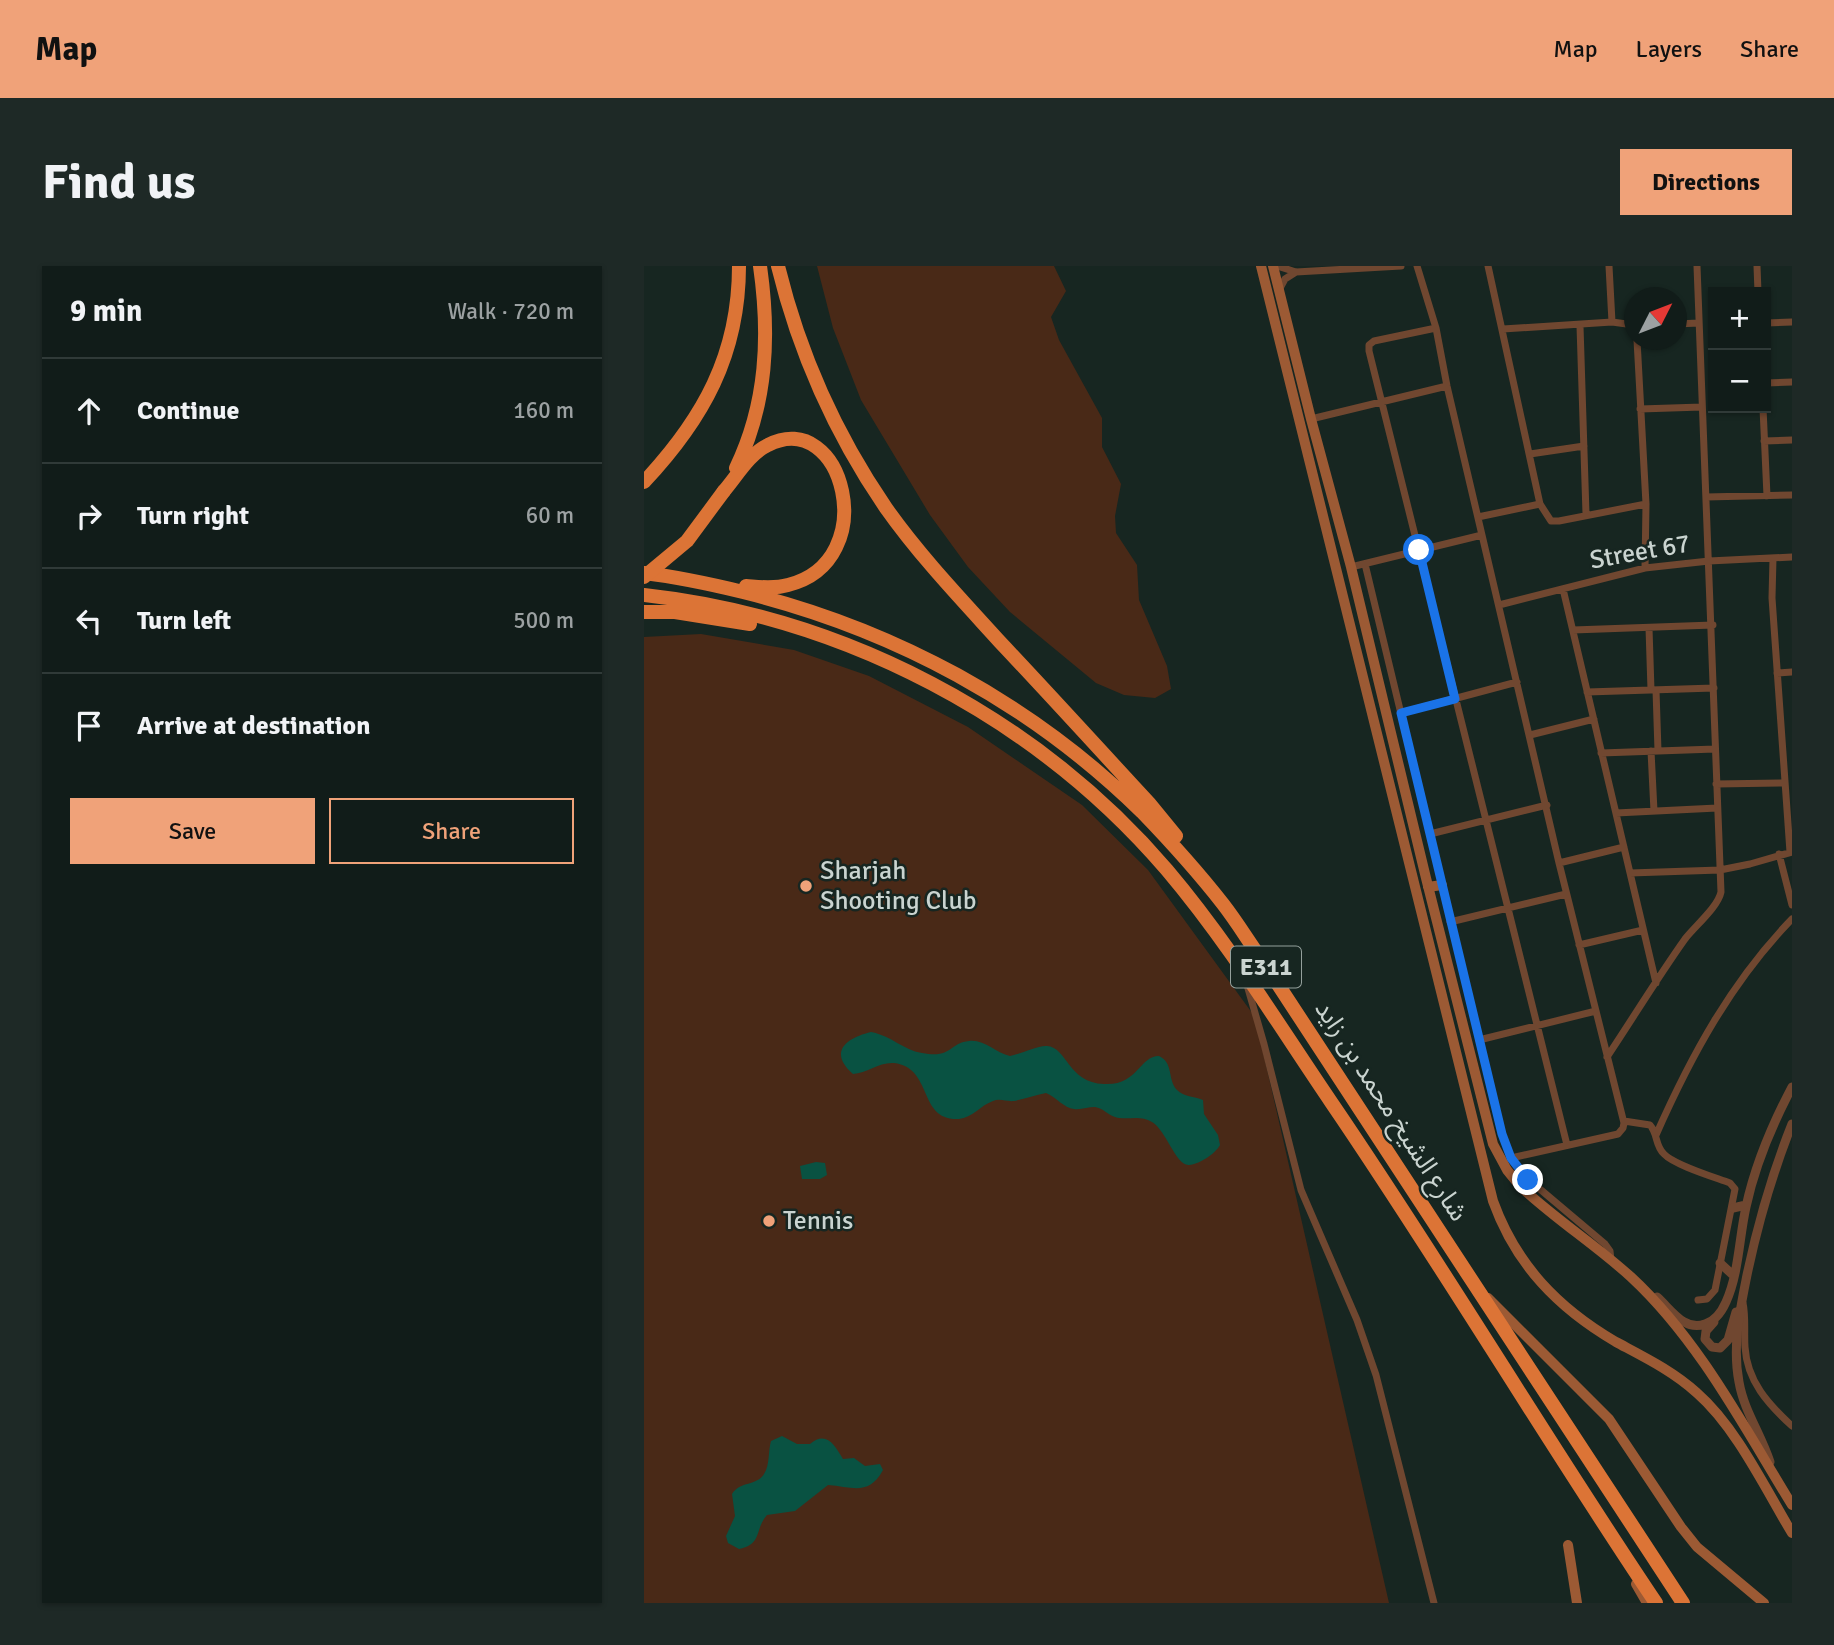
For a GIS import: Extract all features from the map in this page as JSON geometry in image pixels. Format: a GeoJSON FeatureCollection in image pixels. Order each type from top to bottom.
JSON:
{"type":"FeatureCollection","features":[{"type":"Feature","properties":{"kind":"highway"},"geometry":{"type":"LineString","coordinates":[[644,482],[670,454],[698,415],[719,373],[733,327],[739,266]]}},
{"type":"Feature","properties":{"kind":"highway"},"geometry":{"type":"LineString","coordinates":[[724,491],[745,449],[762,387],[766,324],[760,266]]}},
{"type":"Feature","properties":{"kind":"highway"},"geometry":{"type":"LineString","coordinates":[[778,266],[797,333],[818,385],[851,452],[886,508],[938,574],[1155,811],[1223,904]]}},
{"type":"Feature","properties":{"kind":"highway"},"geometry":{"type":"LineString","coordinates":[[644,575],[687,541],[752,457],[766,446],[783,440],[800,441],[817,448],[835,470],[844,497],[844,526],[833,554],[818,570],[800,581],[769,587],[710,584]]}},
{"type":"Feature","properties":{"kind":"highway"},"geometry":{"type":"LineString","coordinates":[[644,475],[670,454]]}},
{"type":"Feature","properties":{"kind":"highway","name":"شارع الشيخ محمد بن زايد"},"geometry":{"type":"LineString","coordinates":[[644,575],[710,584],[787,603],[863,630],[937,664],[999,699],[1073,752],[1119,791],[1163,834],[1223,904],[1298,1013],[1683,1603]]}},
{"type":"Feature","properties":{"kind":"highway","name":"شارع الشيخ محمد بن زايد"},"geometry":{"type":"LineString","coordinates":[[644,595],[741,612],[831,639],[899,667],[964,701],[1026,741],[1122,822],[1165,867],[1204,916],[1244,974],[1383,1179],[1656,1603]]}},
{"type":"Feature","properties":{"kind":"highway"},"geometry":{"type":"LineString","coordinates":[[644,612],[675,612],[718,618],[831,639]]}},
{"type":"Feature","properties":{"kind":"main road"},"geometry":{"type":"LineString","coordinates":[[1261,266],[1500,1221],[1532,1275],[1562,1306],[1679,1378],[1708,1403],[1731,1434],[1792,1533]]}},
{"type":"Feature","properties":{"kind":"main road"},"geometry":{"type":"LineString","coordinates":[[1275,266],[1490,1134],[1502,1161],[1520,1186],[1632,1278],[1662,1311],[1698,1356],[1792,1505]]}},
{"type":"Feature","properties":{"kind":"main road"},"geometry":{"type":"LineString","coordinates":[[1427,883],[1440,879]]}},
{"type":"Feature","properties":{"kind":"main road"},"geometry":{"type":"LineString","coordinates":[[1478,1290],[1609,1419],[1697,1547],[1763,1603]]}},
{"type":"Feature","properties":{"kind":"main road"},"geometry":{"type":"LineString","coordinates":[[1568,1545],[1577,1603]]}},
{"type":"Feature","properties":{"kind":"main road"},"geometry":{"type":"LineString","coordinates":[[1622,1553],[1647,1603]]}},
{"type":"Feature","properties":{"kind":"street"},"geometry":{"type":"LineString","coordinates":[[1275,266],[1296,272],[1401,266]]}},
{"type":"Feature","properties":{"kind":"street"},"geometry":{"type":"LineString","coordinates":[[1417,266],[1436,328],[1447,386],[1566,894],[1624,1121],[1623,1129],[1618,1134],[1511,1158]]}},
{"type":"Feature","properties":{"kind":"street"},"geometry":{"type":"LineString","coordinates":[[1488,266],[1540,504],[1548,519],[1555,522],[1646,504]]}},
{"type":"Feature","properties":{"kind":"street"},"geometry":{"type":"LineString","coordinates":[[1609,266],[1612,322]]}},
{"type":"Feature","properties":{"kind":"street"},"geometry":{"type":"LineString","coordinates":[[1608,1057],[1686,938],[1720,897],[1713,625],[1698,266]]}},
{"type":"Feature","properties":{"kind":"street"},"geometry":{"type":"LineString","coordinates":[[1757,266],[1758,287]]}},
{"type":"Feature","properties":{"kind":"street"},"geometry":{"type":"LineString","coordinates":[[1279,290],[1286,279],[1296,272]]}},
{"type":"Feature","properties":{"kind":"street"},"geometry":{"type":"LineString","coordinates":[[1503,329],[1612,322],[1624,324]]}},
{"type":"Feature","properties":{"kind":"street"},"geometry":{"type":"LineString","coordinates":[[1771,323],[1792,322]]}},
{"type":"Feature","properties":{"kind":"street"},"geometry":{"type":"LineString","coordinates":[[1687,324],[1699,323]]}},
{"type":"Feature","properties":{"kind":"street"},"geometry":{"type":"LineString","coordinates":[[1580,326],[1586,514]]}},
{"type":"Feature","properties":{"kind":"street"},"geometry":{"type":"LineString","coordinates":[[1436,328],[1374,341],[1369,345],[1506,908],[1567,1145]]}},
{"type":"Feature","properties":{"kind":"street"},"geometry":{"type":"LineString","coordinates":[[1637,350],[1646,504],[1645,568]]}},
{"type":"Feature","properties":{"kind":"street"},"geometry":{"type":"LineString","coordinates":[[1771,383],[1792,382]]}},
{"type":"Feature","properties":{"kind":"street"},"geometry":{"type":"LineString","coordinates":[[1311,419],[1447,386]]}},
{"type":"Feature","properties":{"kind":"street"},"geometry":{"type":"LineString","coordinates":[[1640,409],[1702,407]]}},
{"type":"Feature","properties":{"kind":"street"},"geometry":{"type":"LineString","coordinates":[[1763,413],[1767,496]]}},
{"type":"Feature","properties":{"kind":"street"},"geometry":{"type":"LineString","coordinates":[[1764,441],[1792,440]]}},
{"type":"Feature","properties":{"kind":"street"},"geometry":{"type":"LineString","coordinates":[[1530,454],[1584,446]]}},
{"type":"Feature","properties":{"kind":"street"},"geometry":{"type":"LineString","coordinates":[[1706,497],[1792,495]]}},
{"type":"Feature","properties":{"kind":"street"},"geometry":{"type":"LineString","coordinates":[[1478,517],[1540,504]]}},
{"type":"Feature","properties":{"kind":"street"},"geometry":{"type":"LineString","coordinates":[[1351,567],[1482,535]]}},
{"type":"Feature","properties":{"kind":"street","name":"Street 67"},"geometry":{"type":"LineString","coordinates":[[1499,605],[1645,568],[1709,561],[1792,557]]}},
{"type":"Feature","properties":{"kind":"street"},"geometry":{"type":"LineString","coordinates":[[1630,873],[1720,870],[1791,852],[1772,598],[1773,558]]}},
{"type":"Feature","properties":{"kind":"street"},"geometry":{"type":"LineString","coordinates":[[1365,564],[1502,1134],[1511,1158],[1535,1186],[1605,1244],[1610,1251],[1611,1260]]}},
{"type":"Feature","properties":{"kind":"street"},"geometry":{"type":"LineString","coordinates":[[1563,589],[1656,983]]}},
{"type":"Feature","properties":{"kind":"street"},"geometry":{"type":"LineString","coordinates":[[1573,630],[1713,625]]}},
{"type":"Feature","properties":{"kind":"street"},"geometry":{"type":"LineString","coordinates":[[1649,628],[1654,690],[1654,811]]}},
{"type":"Feature","properties":{"kind":"street"},"geometry":{"type":"LineString","coordinates":[[1777,673],[1792,672]]}},
{"type":"Feature","properties":{"kind":"street"},"geometry":{"type":"LineString","coordinates":[[1401,713],[1517,682]]}},
{"type":"Feature","properties":{"kind":"street"},"geometry":{"type":"LineString","coordinates":[[1587,692],[1714,688]]}},
{"type":"Feature","properties":{"kind":"street"},"geometry":{"type":"LineString","coordinates":[[1530,735],[1594,719]]}},
{"type":"Feature","properties":{"kind":"street"},"geometry":{"type":"LineString","coordinates":[[1601,753],[1715,749]]}},
{"type":"Feature","properties":{"kind":"street"},"geometry":{"type":"LineString","coordinates":[[1716,784],[1784,783]]}},
{"type":"Feature","properties":{"kind":"street"},"geometry":{"type":"LineString","coordinates":[[1430,834],[1547,805]]}},
{"type":"Feature","properties":{"kind":"street"},"geometry":{"type":"LineString","coordinates":[[1616,813],[1717,808]]}},
{"type":"Feature","properties":{"kind":"street"},"geometry":{"type":"LineString","coordinates":[[1559,863],[1624,847]]}},
{"type":"Feature","properties":{"kind":"street"},"geometry":{"type":"LineString","coordinates":[[1779,854],[1792,905]]}},
{"type":"Feature","properties":{"kind":"street"},"geometry":{"type":"LineString","coordinates":[[1450,922],[1566,894]]}},
{"type":"Feature","properties":{"kind":"street"},"geometry":{"type":"LineString","coordinates":[[1656,1135],[1691,1062],[1726,1000],[1757,958],[1792,919]]}},
{"type":"Feature","properties":{"kind":"street"},"geometry":{"type":"LineString","coordinates":[[1579,945],[1643,930]]}},
{"type":"Feature","properties":{"kind":"street"},"geometry":{"type":"LineString","coordinates":[[1244,974],[1265,1044],[1301,1190],[1357,1320],[1376,1375],[1434,1603]]}},
{"type":"Feature","properties":{"kind":"street"},"geometry":{"type":"LineString","coordinates":[[1479,1040],[1596,1011]]}},
{"type":"Feature","properties":{"kind":"street"},"geometry":{"type":"LineString","coordinates":[[1742,1300],[1727,1342],[1718,1348],[1710,1346],[1704,1336],[1727,1300],[1734,1276],[1746,1205],[1762,1152],[1792,1087]]}},
{"type":"Feature","properties":{"kind":"street"},"geometry":{"type":"LineString","coordinates":[[1624,1121],[1647,1124],[1654,1129],[1659,1147],[1666,1156],[1732,1185],[1736,1192],[1714,1293],[1707,1299],[1698,1300]]}},
{"type":"Feature","properties":{"kind":"street"},"geometry":{"type":"LineString","coordinates":[[1773,1473],[1745,1406],[1739,1383],[1736,1347],[1742,1300],[1766,1196],[1792,1125]]}},
{"type":"Feature","properties":{"kind":"street"},"geometry":{"type":"LineString","coordinates":[[1520,1186],[1535,1186]]}},
{"type":"Feature","properties":{"kind":"street"},"geometry":{"type":"LineString","coordinates":[[1733,1208],[1746,1205]]}},
{"type":"Feature","properties":{"kind":"street"},"geometry":{"type":"LineString","coordinates":[[1720,1263],[1734,1276]]}},
{"type":"Feature","properties":{"kind":"street"},"geometry":{"type":"LineString","coordinates":[[1632,1278],[1687,1324],[1704,1324],[1718,1315]]}},
{"type":"Feature","properties":{"kind":"street"},"geometry":{"type":"LineString","coordinates":[[1742,1300],[1745,1353],[1750,1372],[1763,1396],[1792,1426]]}},
{"type":"Feature","properties":{"kind":"shaded area"},"geometry":{"type":"Polygon","coordinates":[[[817,266],[1054,266],[1066,291],[1051,317],[1059,340],[1102,418],[1102,447],[1121,484],[1115,516],[1116,533],[1137,565],[1139,600],[1167,666],[1171,689],[1155,698],[1124,695],[1096,683],[1010,612],[968,567],[930,515],[861,400],[833,328],[817,266]]]}},
{"type":"Feature","properties":{"kind":"shaded area"},"geometry":{"type":"Polygon","coordinates":[[[701,634],[794,650],[869,676],[968,727],[1082,805],[1148,870],[1255,1017],[1389,1603],[644,1603],[644,637],[701,634]]]}},
{"type":"Feature","properties":{"kind":"shaded area"},"geometry":{"type":"Polygon","coordinates":[[[871,1032],[915,1051],[932,1054],[945,1052],[969,1041],[980,1042],[1010,1056],[1047,1046],[1059,1052],[1083,1078],[1104,1084],[1124,1080],[1152,1057],[1159,1056],[1167,1063],[1177,1090],[1203,1100],[1204,1114],[1218,1135],[1220,1145],[1202,1161],[1184,1164],[1152,1122],[1142,1118],[1115,1117],[1095,1107],[1070,1108],[1046,1093],[1014,1101],[996,1100],[964,1118],[946,1117],[937,1112],[915,1074],[907,1067],[889,1063],[853,1074],[842,1059],[843,1047],[854,1038],[871,1032]]]}},
{"type":"Feature","properties":{"kind":"shaded area"},"geometry":{"type":"Polygon","coordinates":[[[825,1163],[827,1175],[820,1179],[802,1179],[800,1166],[825,1163]]]}},
{"type":"Feature","properties":{"kind":"shaded area"},"geometry":{"type":"Polygon","coordinates":[[[782,1436],[797,1444],[810,1444],[821,1438],[825,1439],[833,1444],[843,1459],[854,1458],[865,1466],[880,1464],[883,1470],[872,1484],[866,1487],[828,1485],[795,1511],[767,1515],[752,1544],[739,1549],[728,1543],[726,1536],[735,1516],[732,1494],[739,1487],[761,1478],[767,1466],[771,1441],[782,1436]]]}},
{"type":"Feature","properties":{"kind":"place","name":"Sharjah Shooting Club"},"geometry":{"type":"Point","coordinates":[806,886]}},
{"type":"Feature","properties":{"kind":"place","name":"Tennis"},"geometry":{"type":"Point","coordinates":[769,1221]}},
{"type":"Feature","properties":{"kind":"route"},"geometry":{"type":"LineString","coordinates":[[1419,550],[1455,699],[1401,713],[1502,1134],[1511,1158],[1528,1180]]}}]}
